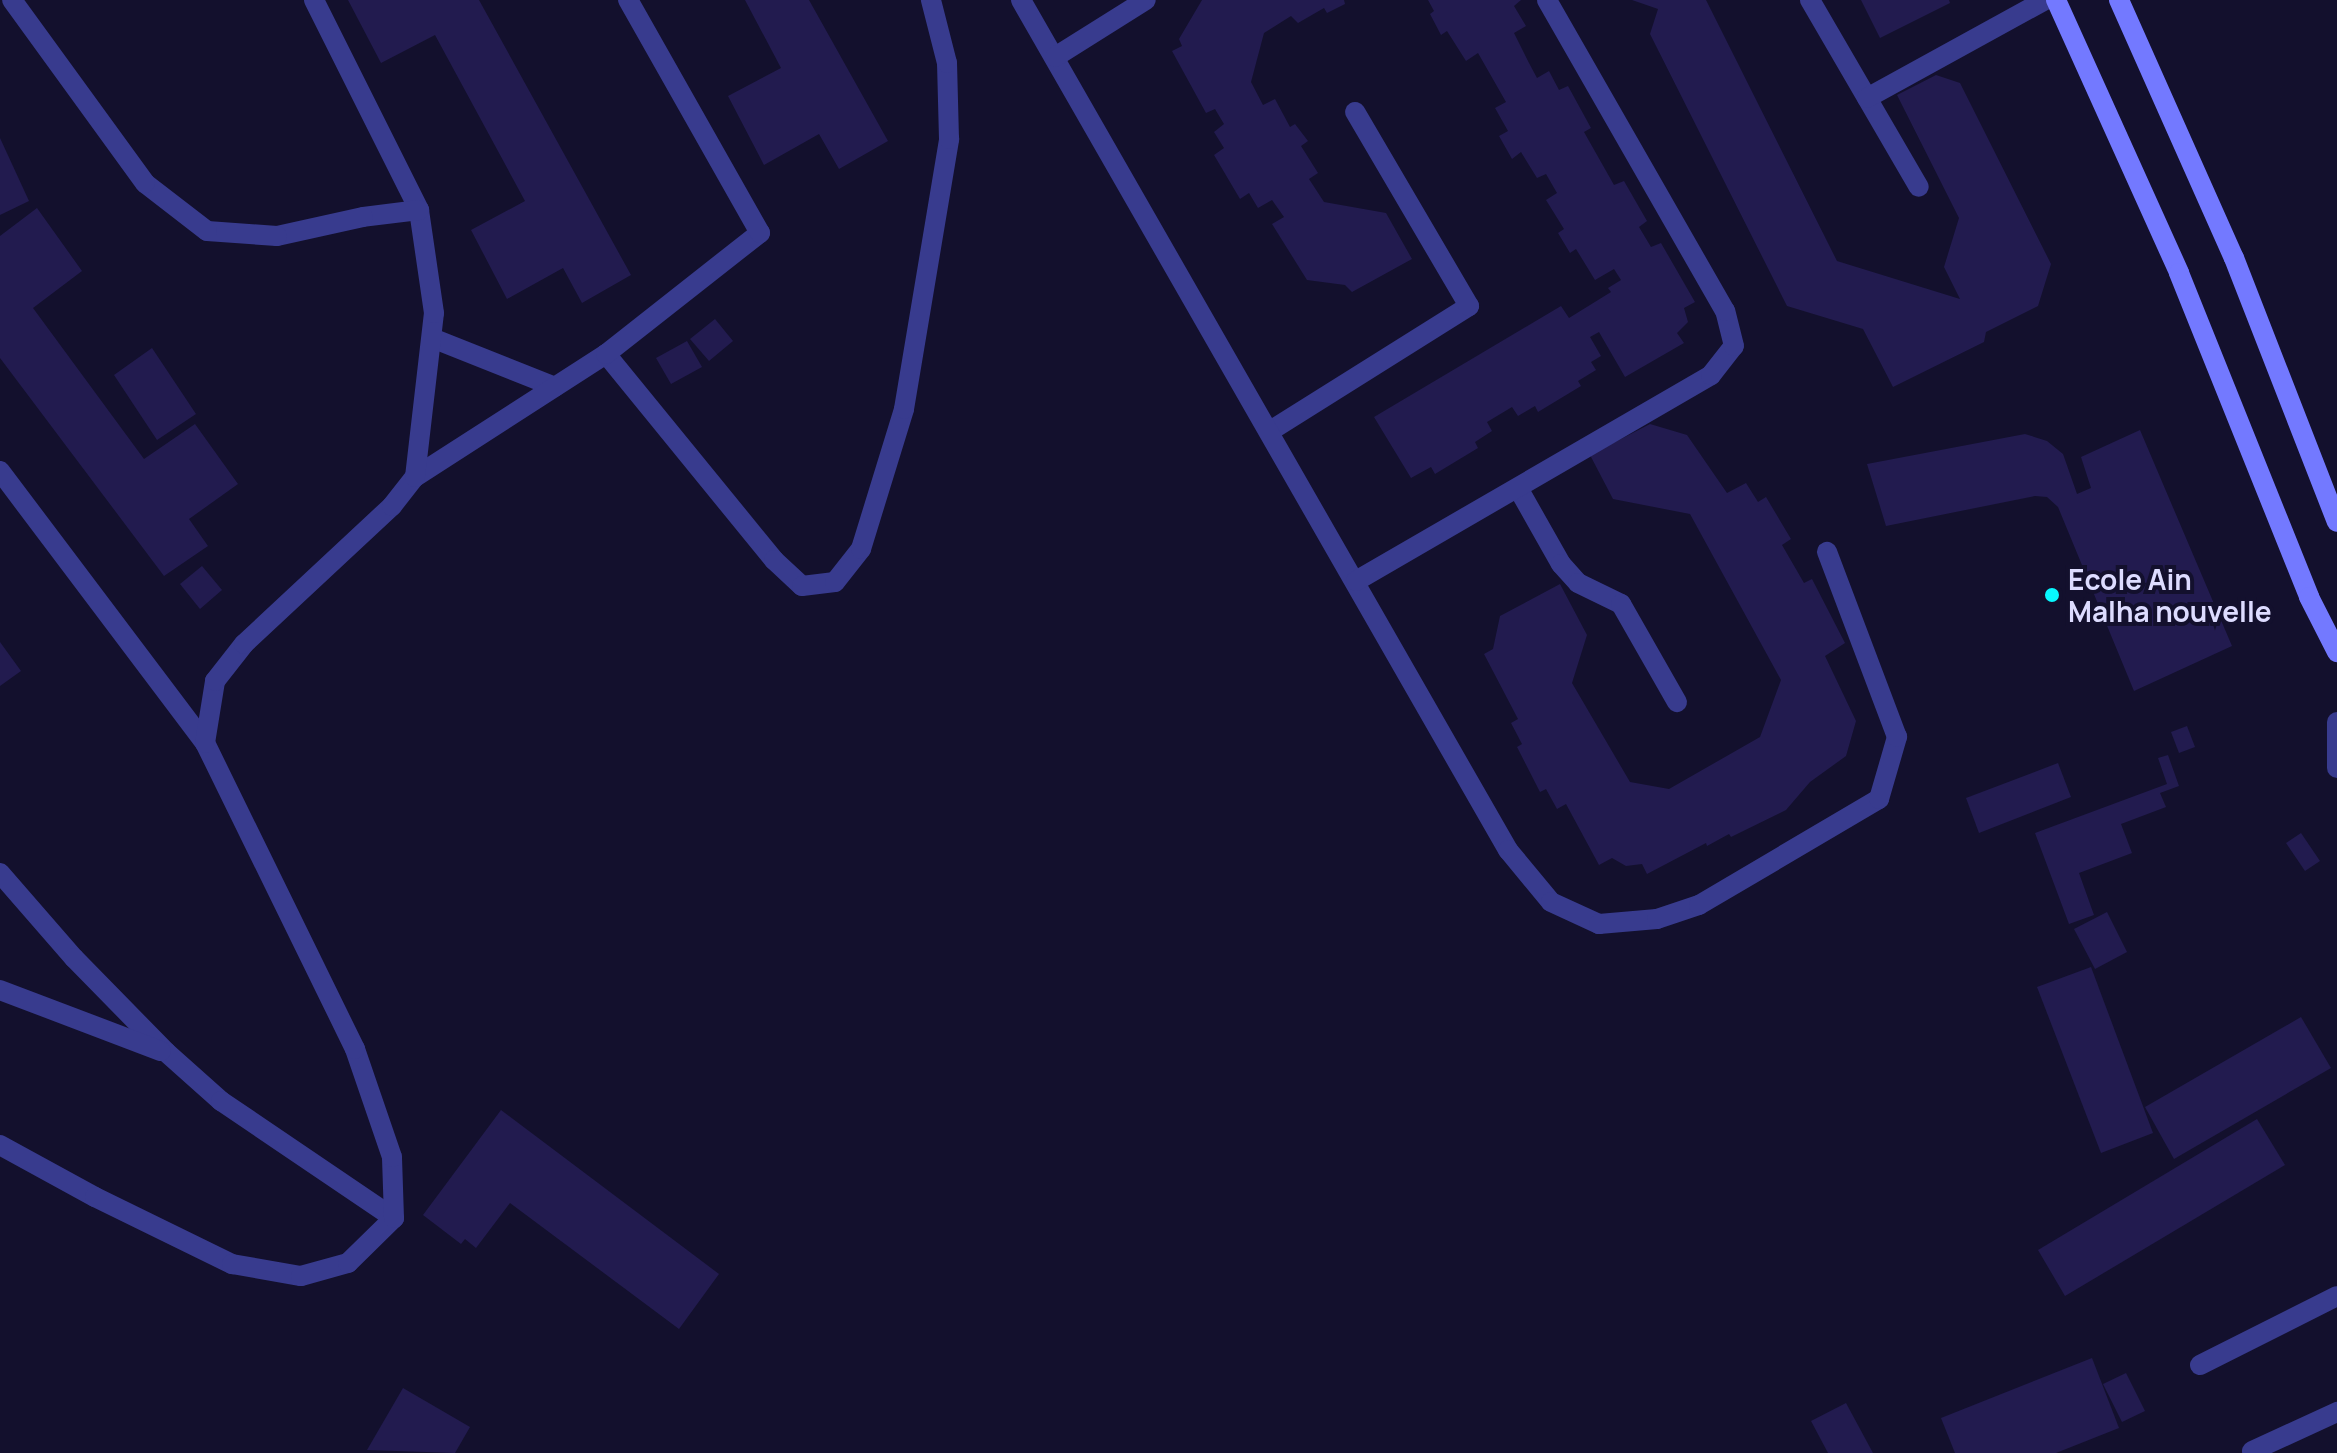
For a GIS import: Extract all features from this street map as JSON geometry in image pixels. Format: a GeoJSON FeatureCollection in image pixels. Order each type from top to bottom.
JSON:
{"type":"FeatureCollection","features":[{"type":"Feature","properties":{"kind":"main road"},"geometry":{"type":"LineString","coordinates":[[2056,0],[2179,273],[2309,597],[2337,652]]}},
{"type":"Feature","properties":{"kind":"main road"},"geometry":{"type":"LineString","coordinates":[[2119,0],[2234,258],[2337,522]]}},
{"type":"Feature","properties":{"kind":"street"},"geometry":{"type":"LineString","coordinates":[[12,0],[145,183],[207,231],[277,236],[363,217],[419,210]]}},
{"type":"Feature","properties":{"kind":"street"},"geometry":{"type":"LineString","coordinates":[[314,0],[419,210],[434,313],[415,477]]}},
{"type":"Feature","properties":{"kind":"street"},"geometry":{"type":"LineString","coordinates":[[205,743],[215,681],[244,644],[392,506],[415,477],[606,354],[760,233],[628,0]]}},
{"type":"Feature","properties":{"kind":"street"},"geometry":{"type":"LineString","coordinates":[[606,354],[774,560],[802,586],[835,582],[861,549],[904,409],[947,154],[947,63],[931,0]]}},
{"type":"Feature","properties":{"kind":"street"},"geometry":{"type":"LineString","coordinates":[[1021,0],[1508,850],[1551,902],[1599,924],[1657,919],[1699,905],[1879,799],[1897,737],[1827,552]]}},
{"type":"Feature","properties":{"kind":"street"},"geometry":{"type":"LineString","coordinates":[[1055,57],[1146,0]]}},
{"type":"Feature","properties":{"kind":"street"},"geometry":{"type":"LineString","coordinates":[[1356,581],[1711,375],[1734,346],[1725,311],[1547,0]]}},
{"type":"Feature","properties":{"kind":"street"},"geometry":{"type":"LineString","coordinates":[[1810,0],[1919,187]]}},
{"type":"Feature","properties":{"kind":"street"},"geometry":{"type":"LineString","coordinates":[[1867,98],[2045,0]]}},
{"type":"Feature","properties":{"kind":"street"},"geometry":{"type":"LineString","coordinates":[[1270,431],[1469,306],[1355,112]]}},
{"type":"Feature","properties":{"kind":"street"},"geometry":{"type":"LineString","coordinates":[[432,338],[555,387]]}},
{"type":"Feature","properties":{"kind":"street"},"geometry":{"type":"LineString","coordinates":[[0,471],[205,743],[355,1049],[392,1157],[394,1218],[348,1263],[301,1276],[232,1264],[95,1197],[0,1145]]}},
{"type":"Feature","properties":{"kind":"street"},"geometry":{"type":"LineString","coordinates":[[1518,488],[1561,564],[1578,583],[1621,604],[1677,702]]}},
{"type":"Feature","properties":{"kind":"street"},"geometry":{"type":"LineString","coordinates":[[2337,722],[2337,768]]}},
{"type":"Feature","properties":{"kind":"street"},"geometry":{"type":"LineString","coordinates":[[0,873],[74,958],[166,1052],[221,1101],[394,1218]]}},
{"type":"Feature","properties":{"kind":"street"},"geometry":{"type":"LineString","coordinates":[[0,990],[166,1052]]}},
{"type":"Feature","properties":{"kind":"street"},"geometry":{"type":"LineString","coordinates":[[2200,1365],[2337,1296]]}},
{"type":"Feature","properties":{"kind":"street"},"geometry":{"type":"LineString","coordinates":[[2252,1451],[2337,1412]]}},
{"type":"Feature","properties":{"kind":"building"},"geometry":{"type":"Polygon","coordinates":[[[348,0],[479,0],[631,275],[582,303],[563,268],[507,299],[471,230],[525,201],[435,35],[381,63],[348,0]]]}},
{"type":"Feature","properties":{"kind":"building"},"geometry":{"type":"Polygon","coordinates":[[[745,0],[809,0],[888,141],[839,169],[819,134],[764,165],[728,96],[781,68],[745,0]]]}},
{"type":"Feature","properties":{"kind":"building"},"geometry":{"type":"Polygon","coordinates":[[[1202,0],[1344,0],[1345,4],[1327,13],[1324,8],[1298,23],[1291,16],[1264,33],[1251,82],[1263,105],[1275,99],[1290,127],[1295,124],[1308,141],[1301,146],[1318,173],[1309,179],[1324,202],[1386,213],[1412,259],[1352,292],[1345,285],[1307,280],[1272,224],[1284,217],[1272,200],[1258,208],[1249,193],[1240,199],[1214,155],[1224,148],[1214,132],[1224,124],[1215,109],[1206,113],[1172,51],[1182,46],[1179,39],[1202,0]]]}},
{"type":"Feature","properties":{"kind":"building"},"geometry":{"type":"Polygon","coordinates":[[[1428,0],[1521,0],[1514,6],[1526,26],[1514,33],[1537,78],[1549,71],[1559,90],[1568,86],[1591,128],[1584,132],[1614,185],[1624,181],[1647,221],[1639,227],[1651,247],[1661,243],[1695,302],[1684,308],[1688,322],[1677,333],[1684,343],[1625,377],[1599,332],[1590,337],[1601,356],[1591,362],[1596,370],[1578,381],[1581,386],[1538,412],[1535,406],[1518,416],[1512,407],[1487,422],[1492,431],[1475,442],[1478,448],[1435,474],[1431,467],[1411,478],[1374,417],[1561,306],[1569,318],[1611,292],[1608,288],[1621,280],[1614,269],[1595,280],[1576,249],[1570,253],[1558,233],[1564,229],[1546,200],[1557,193],[1546,174],[1537,178],[1521,152],[1512,159],[1499,136],[1508,131],[1495,108],[1506,102],[1478,53],[1466,61],[1447,31],[1441,35],[1430,14],[1434,11],[1428,0]]]}},
{"type":"Feature","properties":{"kind":"building"},"geometry":{"type":"Polygon","coordinates":[[[1632,0],[1706,0],[1837,261],[1960,299],[1944,267],[1959,218],[1897,95],[1936,75],[1960,83],[2051,264],[2038,306],[1986,332],[1984,342],[1893,387],[1863,329],[1787,306],[1650,34],[1658,9],[1632,0]]]}},
{"type":"Feature","properties":{"kind":"building"},"geometry":{"type":"Polygon","coordinates":[[[1861,0],[1949,0],[1950,3],[1880,38],[1861,0]]]}},
{"type":"Feature","properties":{"kind":"building"},"geometry":{"type":"Polygon","coordinates":[[[0,138],[29,201],[0,215],[0,138]]]}},
{"type":"Feature","properties":{"kind":"building"},"geometry":{"type":"Polygon","coordinates":[[[37,208],[82,271],[33,308],[144,459],[195,424],[238,484],[189,519],[208,546],[164,576],[0,358],[0,236],[37,208]]]}},
{"type":"Feature","properties":{"kind":"building"},"geometry":{"type":"Polygon","coordinates":[[[715,319],[733,341],[709,361],[690,339],[715,319]]]}},
{"type":"Feature","properties":{"kind":"building"},"geometry":{"type":"Polygon","coordinates":[[[687,341],[702,367],[671,384],[656,358],[687,341]]]}},
{"type":"Feature","properties":{"kind":"building"},"geometry":{"type":"Polygon","coordinates":[[[152,348],[196,414],[157,440],[114,375],[152,348]]]}},
{"type":"Feature","properties":{"kind":"building"},"geometry":{"type":"Polygon","coordinates":[[[1650,424],[1687,435],[1727,493],[1746,483],[1758,502],[1766,497],[1791,539],[1782,545],[1804,583],[1812,579],[1845,643],[1825,656],[1856,721],[1846,756],[1810,782],[1786,810],[1731,837],[1729,834],[1707,846],[1706,843],[1647,874],[1642,864],[1626,866],[1612,858],[1599,865],[1566,804],[1557,809],[1546,789],[1540,792],[1517,747],[1522,744],[1511,723],[1518,719],[1484,654],[1493,649],[1500,616],[1560,584],[1587,635],[1572,683],[1630,782],[1669,789],[1760,737],[1781,680],[1690,514],[1613,499],[1590,455],[1650,424]]]}},
{"type":"Feature","properties":{"kind":"building"},"geometry":{"type":"Polygon","coordinates":[[[2140,430],[2232,646],[2134,691],[2058,507],[2047,497],[2035,496],[1886,526],[1867,464],[2025,434],[2047,441],[2063,454],[2077,494],[2091,488],[2081,457],[2140,430]]]}},
{"type":"Feature","properties":{"kind":"building"},"geometry":{"type":"Polygon","coordinates":[[[202,566],[222,590],[200,609],[180,584],[202,566]]]}},
{"type":"Feature","properties":{"kind":"building"},"geometry":{"type":"Polygon","coordinates":[[[0,642],[21,671],[0,686],[0,642]]]}},
{"type":"Feature","properties":{"kind":"building"},"geometry":{"type":"Polygon","coordinates":[[[2187,726],[2195,747],[2179,753],[2171,732],[2187,726]]]}},
{"type":"Feature","properties":{"kind":"building"},"geometry":{"type":"Polygon","coordinates":[[[2168,755],[2179,786],[2160,793],[2166,807],[2121,824],[2132,853],[2079,873],[2094,915],[2069,924],[2035,833],[2167,784],[2158,758],[2168,755]]]}},
{"type":"Feature","properties":{"kind":"building"},"geometry":{"type":"Polygon","coordinates":[[[2058,763],[2071,797],[1979,833],[1966,798],[2058,763]]]}},
{"type":"Feature","properties":{"kind":"building"},"geometry":{"type":"Polygon","coordinates":[[[2301,833],[2320,861],[2305,871],[2286,843],[2301,833]]]}},
{"type":"Feature","properties":{"kind":"building"},"geometry":{"type":"Polygon","coordinates":[[[2107,912],[2127,952],[2095,969],[2074,929],[2107,912]]]}},
{"type":"Feature","properties":{"kind":"building"},"geometry":{"type":"Polygon","coordinates":[[[2091,967],[2153,1133],[2101,1153],[2037,987],[2091,967]]]}},
{"type":"Feature","properties":{"kind":"building"},"geometry":{"type":"Polygon","coordinates":[[[2301,1017],[2331,1068],[2174,1159],[2145,1107],[2301,1017]]]}},
{"type":"Feature","properties":{"kind":"building"},"geometry":{"type":"Polygon","coordinates":[[[501,1110],[719,1274],[679,1329],[510,1203],[476,1248],[465,1239],[461,1244],[423,1215],[501,1110]]]}},
{"type":"Feature","properties":{"kind":"building"},"geometry":{"type":"Polygon","coordinates":[[[2257,1119],[2285,1165],[2065,1296],[2038,1250],[2257,1119]]]}},
{"type":"Feature","properties":{"kind":"building"},"geometry":{"type":"Polygon","coordinates":[[[2092,1358],[2119,1428],[2056,1453],[1955,1453],[1941,1418],[2092,1358]]]}},
{"type":"Feature","properties":{"kind":"building"},"geometry":{"type":"Polygon","coordinates":[[[2126,1373],[2145,1411],[2122,1422],[2103,1384],[2126,1373]]]}},
{"type":"Feature","properties":{"kind":"building"},"geometry":{"type":"Polygon","coordinates":[[[403,1388],[470,1427],[455,1453],[367,1450],[403,1388]]]}},
{"type":"Feature","properties":{"kind":"building"},"geometry":{"type":"Polygon","coordinates":[[[1846,1403],[1873,1453],[1828,1453],[1811,1421],[1846,1403]]]}},
{"type":"Feature","properties":{"kind":"place","name":"Ecole Ain Malha nouvelle"},"geometry":{"type":"Point","coordinates":[2052,595]}}]}
